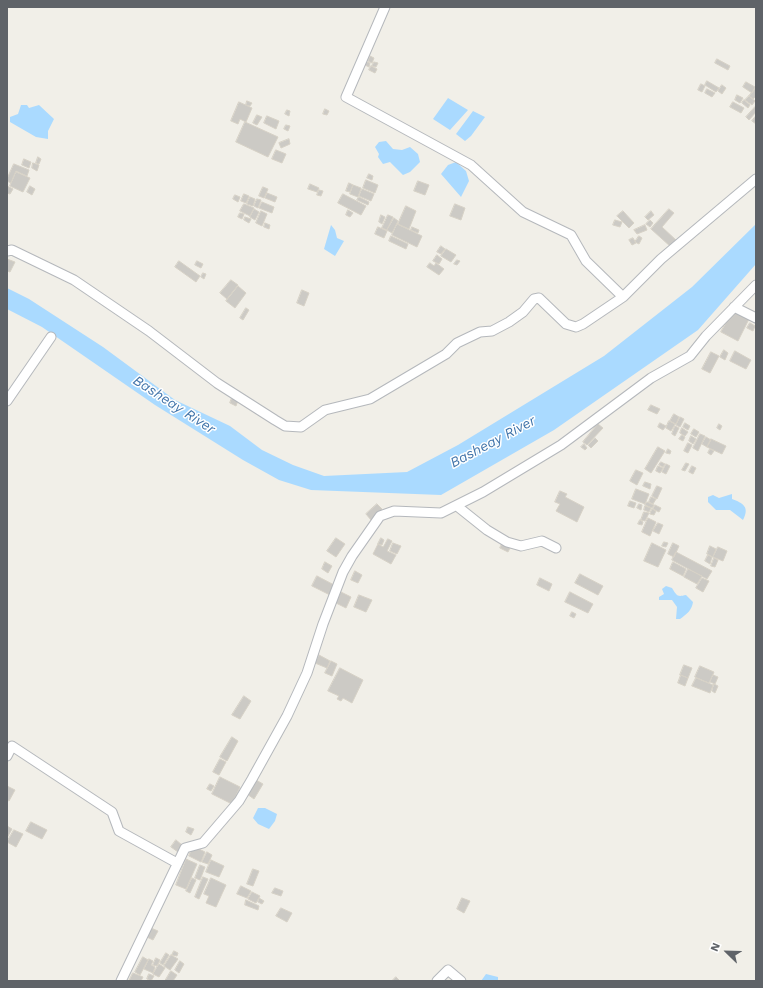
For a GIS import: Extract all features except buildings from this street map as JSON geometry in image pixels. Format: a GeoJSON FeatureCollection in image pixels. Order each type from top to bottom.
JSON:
{"type":"FeatureCollection","features":[{"type":"Feature","properties":{"kind":"street"},"geometry":{"type":"LineString","coordinates":[[385,7],[346,97],[471,165],[522,212],[572,234],[586,261],[623,297]]}},
{"type":"Feature","properties":{"kind":"street"},"geometry":{"type":"LineString","coordinates":[[7,251],[12,250],[74,280],[149,331],[217,383],[280,423],[294,428],[301,427],[325,410],[370,398],[389,388],[446,354],[457,343],[480,332],[492,331],[509,322],[523,312],[534,299],[539,298],[557,317],[566,324],[576,327],[583,324],[623,297],[680,242],[756,179]]}},
{"type":"Feature","properties":{"kind":"street"},"geometry":{"type":"LineString","coordinates":[[121,981],[185,848],[203,843],[239,801],[287,716],[307,673],[322,624],[343,572],[352,556],[380,516],[394,511],[441,513],[457,506],[561,445],[651,378],[690,356],[706,336],[756,285]]}},
{"type":"Feature","properties":{"kind":"street"},"geometry":{"type":"LineString","coordinates":[[734,307],[756,318]]}},
{"type":"Feature","properties":{"kind":"street"},"geometry":{"type":"LineString","coordinates":[[7,400],[51,337]]}},
{"type":"Feature","properties":{"kind":"street"},"geometry":{"type":"LineString","coordinates":[[457,506],[487,530],[507,542],[521,546],[542,541],[556,548]]}},
{"type":"Feature","properties":{"kind":"street"},"geometry":{"type":"LineString","coordinates":[[7,756],[12,746],[112,812],[119,831],[177,863]]}},
{"type":"Feature","properties":{"kind":"street"},"geometry":{"type":"LineString","coordinates":[[437,981],[448,970],[461,981]]}},
{"type":"Feature","properties":{"kind":"water"},"geometry":{"type":"Polygon","coordinates":[[[448,98],[468,110],[450,130],[433,119],[448,98]]]}},
{"type":"Feature","properties":{"kind":"water"},"geometry":{"type":"Polygon","coordinates":[[[21,105],[27,105],[29,108],[39,105],[54,119],[48,131],[48,139],[36,137],[10,122],[10,117],[18,114],[21,105]]]}},
{"type":"Feature","properties":{"kind":"water"},"geometry":{"type":"Polygon","coordinates":[[[473,111],[485,117],[471,136],[465,141],[456,134],[473,111]]]}},
{"type":"Feature","properties":{"kind":"water"},"geometry":{"type":"Polygon","coordinates":[[[386,141],[393,149],[402,150],[410,147],[418,154],[420,162],[410,172],[403,175],[390,162],[383,164],[378,157],[379,154],[375,147],[379,142],[386,141]]]}},
{"type":"Feature","properties":{"kind":"water"},"geometry":{"type":"Polygon","coordinates":[[[456,162],[466,171],[469,181],[461,197],[441,174],[448,165],[456,162]]]}},
{"type":"Feature","properties":{"kind":"water","name":"Basheay River"},"geometry":{"type":"Polygon","coordinates":[[[756,224],[756,264],[698,330],[554,430],[441,495],[311,490],[279,480],[243,460],[155,405],[42,327],[7,309],[7,288],[29,299],[103,347],[175,400],[230,426],[262,450],[293,465],[324,476],[407,472],[458,445],[604,356],[692,287],[756,224]]]}},
{"type":"Feature","properties":{"kind":"water"},"geometry":{"type":"Polygon","coordinates":[[[331,225],[335,230],[337,238],[344,241],[335,256],[324,249],[331,225]]]}},
{"type":"Feature","properties":{"kind":"water"},"geometry":{"type":"Polygon","coordinates":[[[732,494],[732,499],[744,506],[746,512],[743,520],[730,510],[716,510],[708,502],[708,497],[713,495],[719,498],[732,494]]]}},
{"type":"Feature","properties":{"kind":"water"},"geometry":{"type":"Polygon","coordinates":[[[666,586],[672,588],[678,595],[686,595],[693,602],[689,612],[680,619],[676,619],[677,607],[672,600],[659,600],[659,597],[664,594],[662,589],[666,586]]]}},
{"type":"Feature","properties":{"kind":"water"},"geometry":{"type":"Polygon","coordinates":[[[258,808],[265,808],[277,814],[275,821],[269,829],[258,824],[253,818],[258,808]]]}},
{"type":"Feature","properties":{"kind":"water"},"geometry":{"type":"Polygon","coordinates":[[[486,974],[498,977],[498,981],[481,981],[486,974]]]}}]}
